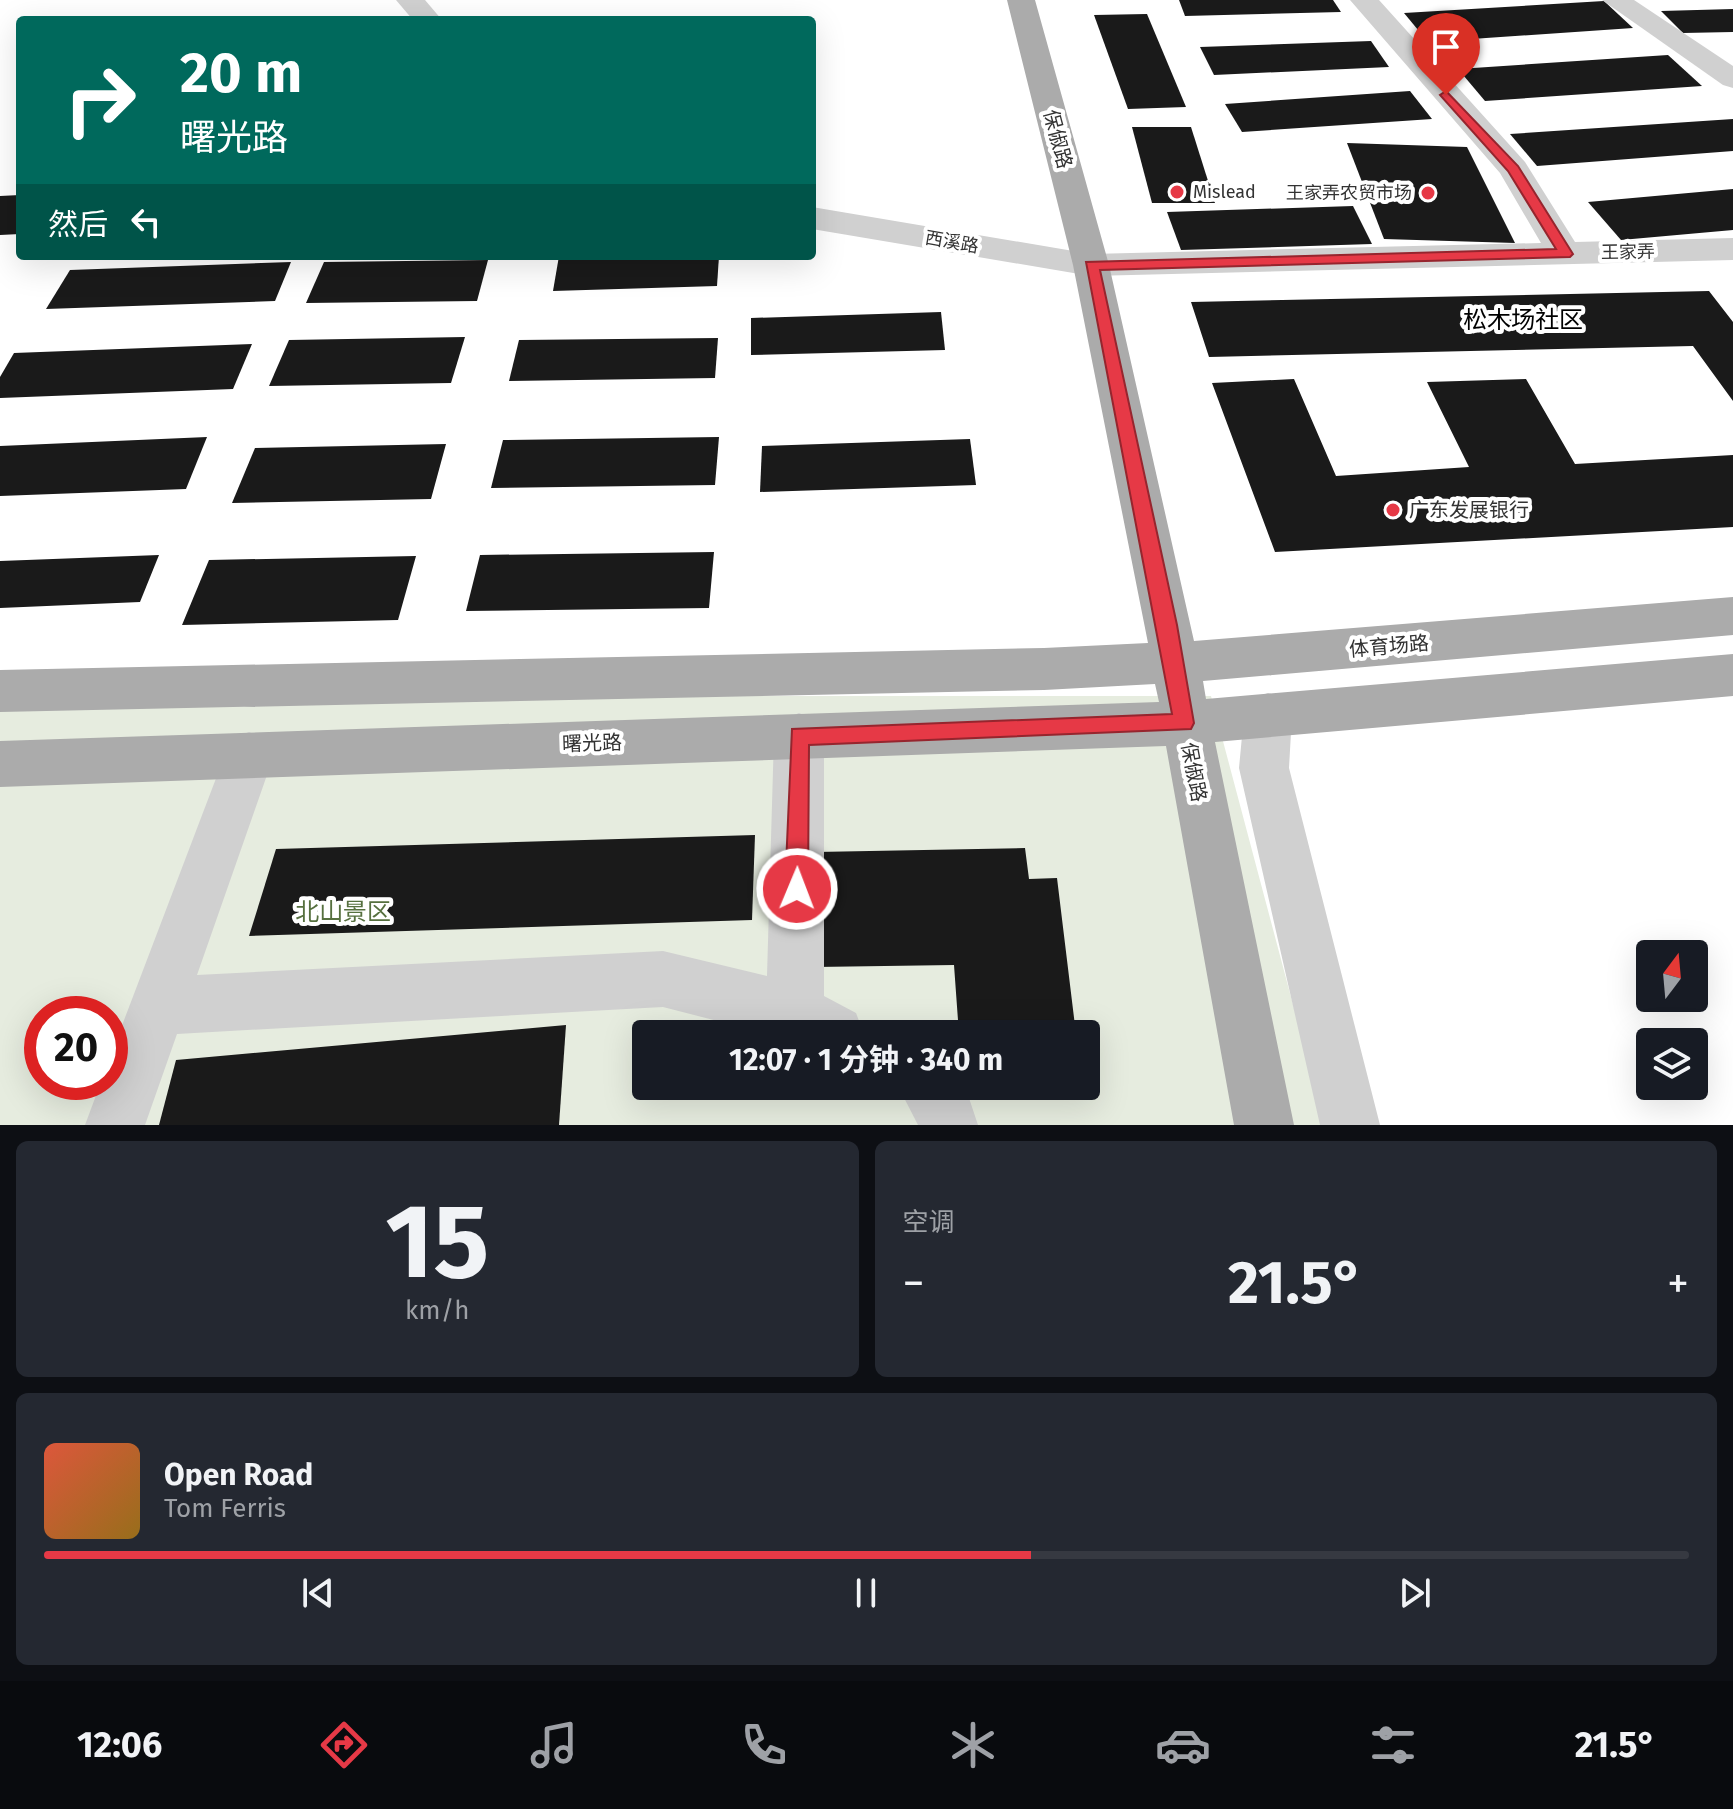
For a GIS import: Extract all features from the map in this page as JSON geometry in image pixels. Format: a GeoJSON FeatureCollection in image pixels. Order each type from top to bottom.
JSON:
{"type":"FeatureCollection","features":[{"type":"Feature","properties":{"kind":"main road","name":"保俶路"},"geometry":{"type":"LineString","coordinates":[[1021,0],[1091,265],[1174,662],[1264,1125]]}},
{"type":"Feature","properties":{"kind":"main road","name":"体育场路"},"geometry":{"type":"LineString","coordinates":[[0,691],[1044,669],[1174,662],[1733,616]]}},
{"type":"Feature","properties":{"kind":"main road"},"geometry":{"type":"LineString","coordinates":[[1184,723],[1733,675]]}},
{"type":"Feature","properties":{"kind":"main road","name":"曙光路"},"geometry":{"type":"LineString","coordinates":[[0,764],[1184,723]]}},
{"type":"Feature","properties":{"kind":"street"},"geometry":{"type":"LineString","coordinates":[[410,0],[424,16]]}},
{"type":"Feature","properties":{"kind":"street"},"geometry":{"type":"LineString","coordinates":[[1364,0],[1514,169],[1565,254]]}},
{"type":"Feature","properties":{"kind":"street"},"geometry":{"type":"LineString","coordinates":[[1616,0],[1733,79]]}},
{"type":"Feature","properties":{"kind":"street"},"geometry":{"type":"LineString","coordinates":[[1698,53],[1733,52]]}},
{"type":"Feature","properties":{"kind":"street","name":"西溪路"},"geometry":{"type":"LineString","coordinates":[[816,219],[1091,265]]}},
{"type":"Feature","properties":{"kind":"street","name":"王家弄"},"geometry":{"type":"LineString","coordinates":[[1091,265],[1733,249]]}},
{"type":"Feature","properties":{"kind":"street"},"geometry":{"type":"LineString","coordinates":[[1268,715],[1264,768],[1350,1125]]}},
{"type":"Feature","properties":{"kind":"street"},"geometry":{"type":"LineString","coordinates":[[799,736],[815,1020]]}},
{"type":"Feature","properties":{"kind":"street"},"geometry":{"type":"LineString","coordinates":[[115,1125],[249,755]]}},
{"type":"Feature","properties":{"kind":"street"},"geometry":{"type":"LineString","coordinates":[[157,1006],[663,979],[805,1020]]}},
{"type":"Feature","properties":{"kind":"street"},"geometry":{"type":"LineString","coordinates":[[940,1100],[948,1125]]}},
{"type":"Feature","properties":{"kind":"green space","name":"北山景区"},"geometry":{"type":"Polygon","coordinates":[[[0,696],[1211,696],[1325,1125],[0,1125],[0,696]]]}},
{"type":"Feature","properties":{"kind":"building"},"geometry":{"type":"Polygon","coordinates":[[[1179,0],[1333,0],[1341,12],[1185,16],[1179,0]]]}},
{"type":"Feature","properties":{"kind":"building"},"geometry":{"type":"Polygon","coordinates":[[[1604,1],[1633,28],[1428,42],[1404,13],[1604,1]]]}},
{"type":"Feature","properties":{"kind":"building"},"geometry":{"type":"Polygon","coordinates":[[[1733,9],[1733,32],[1683,33],[1661,11],[1733,9]]]}},
{"type":"Feature","properties":{"kind":"building"},"geometry":{"type":"Polygon","coordinates":[[[1147,14],[1186,107],[1128,109],[1094,15],[1147,14]]]}},
{"type":"Feature","properties":{"kind":"building"},"geometry":{"type":"Polygon","coordinates":[[[1371,41],[1389,67],[1214,75],[1200,47],[1371,41]]]}},
{"type":"Feature","properties":{"kind":"building"},"geometry":{"type":"Polygon","coordinates":[[[1668,55],[1702,86],[1485,101],[1458,69],[1668,55]]]}},
{"type":"Feature","properties":{"kind":"building"},"geometry":{"type":"Polygon","coordinates":[[[1410,91],[1432,119],[1242,132],[1225,104],[1410,91]]]}},
{"type":"Feature","properties":{"kind":"building"},"geometry":{"type":"Polygon","coordinates":[[[1733,119],[1733,151],[1537,166],[1510,134],[1733,119]]]}},
{"type":"Feature","properties":{"kind":"building"},"geometry":{"type":"Polygon","coordinates":[[[1132,127],[1191,127],[1215,203],[1152,203],[1132,127]]]}},
{"type":"Feature","properties":{"kind":"building","name":"王家弄农贸市场"},"geometry":{"type":"Polygon","coordinates":[[[1347,143],[1467,147],[1515,243],[1384,239],[1347,143]]]}},
{"type":"Feature","properties":{"kind":"building"},"geometry":{"type":"Polygon","coordinates":[[[1733,189],[1733,230],[1621,240],[1588,202],[1733,189]]]}},
{"type":"Feature","properties":{"kind":"building"},"geometry":{"type":"Polygon","coordinates":[[[16,195],[16,234],[0,235],[0,196],[16,195]]]}},
{"type":"Feature","properties":{"kind":"building"},"geometry":{"type":"Polygon","coordinates":[[[1353,206],[1372,244],[1181,250],[1167,212],[1353,206]]]}},
{"type":"Feature","properties":{"kind":"building"},"geometry":{"type":"Polygon","coordinates":[[[488,260],[477,301],[306,303],[324,262],[488,260]]]}},
{"type":"Feature","properties":{"kind":"building"},"geometry":{"type":"Polygon","coordinates":[[[558,260],[719,260],[717,286],[553,291],[558,260]]]}},
{"type":"Feature","properties":{"kind":"building"},"geometry":{"type":"Polygon","coordinates":[[[291,262],[275,301],[46,309],[70,270],[291,262]]]}},
{"type":"Feature","properties":{"kind":"building"},"geometry":{"type":"Polygon","coordinates":[[[1709,291],[1733,322],[1733,401],[1693,346],[1209,357],[1191,302],[1709,291]]]}},
{"type":"Feature","properties":{"kind":"building"},"geometry":{"type":"Polygon","coordinates":[[[941,312],[945,350],[751,355],[751,318],[941,312]]]}},
{"type":"Feature","properties":{"kind":"building"},"geometry":{"type":"Polygon","coordinates":[[[465,337],[451,383],[269,386],[289,340],[465,337]]]}},
{"type":"Feature","properties":{"kind":"building"},"geometry":{"type":"Polygon","coordinates":[[[718,338],[715,378],[509,381],[519,340],[718,338]]]}},
{"type":"Feature","properties":{"kind":"building"},"geometry":{"type":"Polygon","coordinates":[[[252,344],[233,389],[0,398],[0,377],[14,353],[252,344]]]}},
{"type":"Feature","properties":{"kind":"building"},"geometry":{"type":"Polygon","coordinates":[[[1294,379],[1336,476],[1469,467],[1427,382],[1526,379],[1575,464],[1733,455],[1733,527],[1275,552],[1212,383],[1294,379]]]}},
{"type":"Feature","properties":{"kind":"building"},"geometry":{"type":"Polygon","coordinates":[[[207,437],[186,489],[0,496],[0,446],[207,437]]]}},
{"type":"Feature","properties":{"kind":"building"},"geometry":{"type":"Polygon","coordinates":[[[719,437],[715,485],[491,488],[503,440],[719,437]]]}},
{"type":"Feature","properties":{"kind":"building"},"geometry":{"type":"Polygon","coordinates":[[[970,439],[976,485],[760,492],[762,446],[970,439]]]}},
{"type":"Feature","properties":{"kind":"building"},"geometry":{"type":"Polygon","coordinates":[[[446,444],[431,499],[232,503],[255,448],[446,444]]]}},
{"type":"Feature","properties":{"kind":"building"},"geometry":{"type":"Polygon","coordinates":[[[714,552],[709,608],[466,611],[480,555],[714,552]]]}},
{"type":"Feature","properties":{"kind":"building"},"geometry":{"type":"Polygon","coordinates":[[[159,555],[140,602],[0,608],[0,561],[159,555]]]}},
{"type":"Feature","properties":{"kind":"building"},"geometry":{"type":"Polygon","coordinates":[[[416,556],[398,620],[182,625],[209,560],[416,556]]]}},
{"type":"Feature","properties":{"kind":"building"},"geometry":{"type":"Polygon","coordinates":[[[755,835],[752,920],[249,936],[276,849],[755,835]]]}},
{"type":"Feature","properties":{"kind":"building"},"geometry":{"type":"Polygon","coordinates":[[[1025,848],[1029,879],[1057,878],[1074,1020],[958,1020],[954,965],[815,967],[816,852],[1025,848]]]}},
{"type":"Feature","properties":{"kind":"building"},"geometry":{"type":"Polygon","coordinates":[[[566,1025],[559,1125],[159,1125],[176,1060],[566,1025]]]}},
{"type":"Feature","properties":{"kind":"place","name":"Mislead"},"geometry":{"type":"Point","coordinates":[1177,192]}},
{"type":"Feature","properties":{"kind":"place","name":"王家弄农贸市场"},"geometry":{"type":"Point","coordinates":[1428,193]}},
{"type":"Feature","properties":{"kind":"place","name":"广东发展银行"},"geometry":{"type":"Point","coordinates":[1393,510]}},
{"type":"Feature","properties":{"kind":"district","name":"松木场社区"},"geometry":{"type":"Point","coordinates":[1523,320]}},
{"type":"Feature","properties":{"kind":"route"},"geometry":{"type":"LineString","coordinates":[[797,889],[799,736],[1184,723],[1168,625],[1091,265],[1565,254],[1514,169],[1446,95]]}}]}
